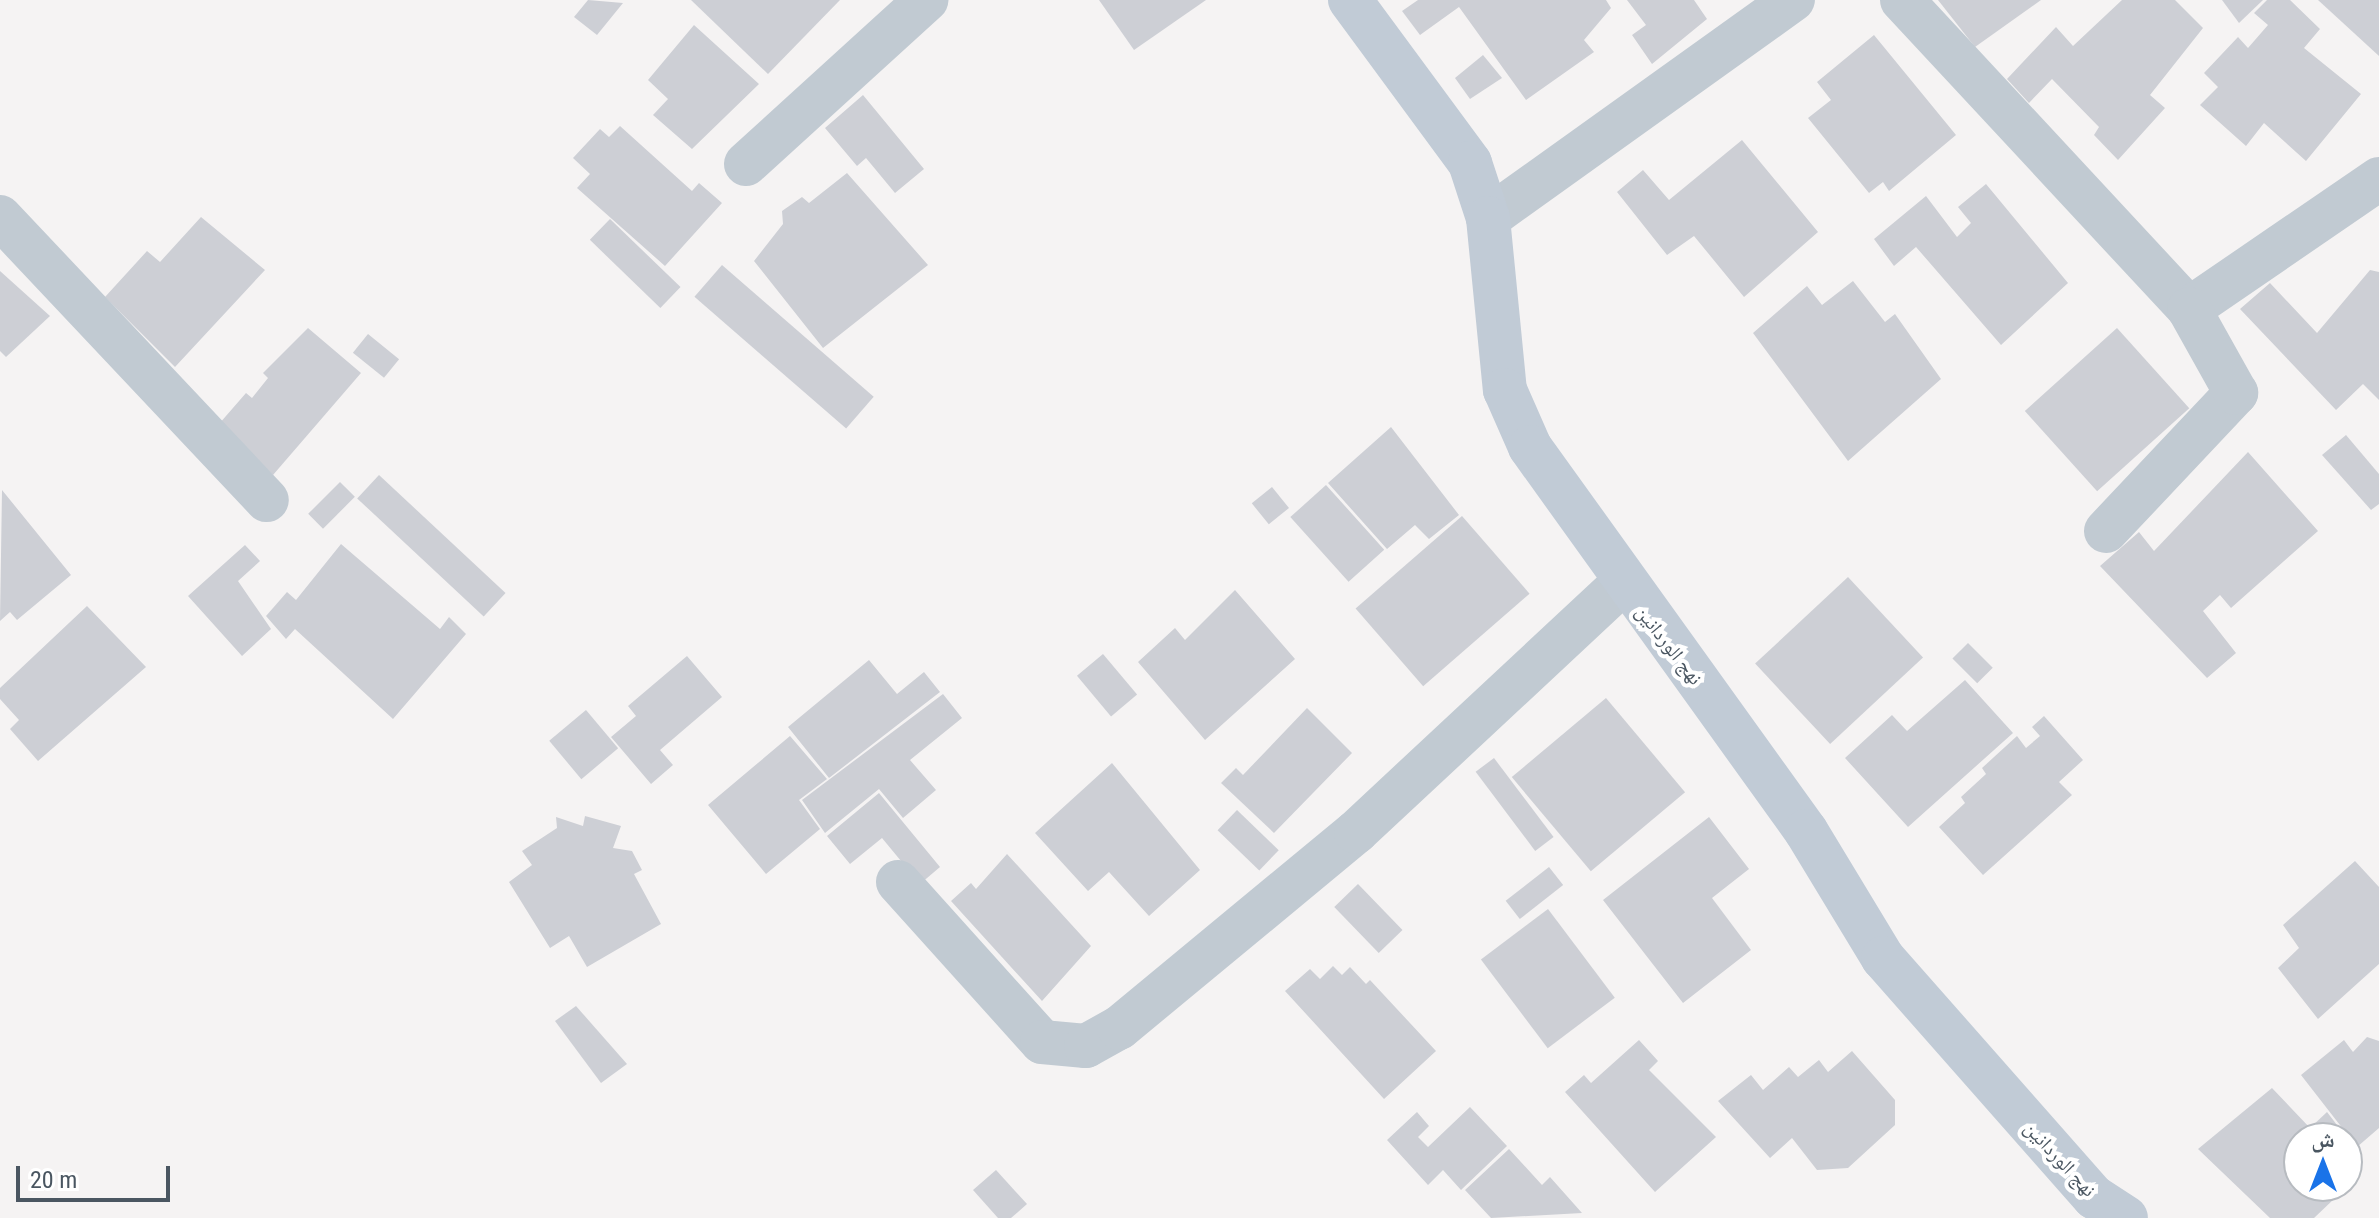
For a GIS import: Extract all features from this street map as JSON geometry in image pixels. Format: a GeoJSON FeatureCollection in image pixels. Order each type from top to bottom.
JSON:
{"type":"FeatureCollection","features":[{"type":"Feature","properties":{"kind":"street"},"geometry":{"type":"LineString","coordinates":[[746,164],[926,0]]}},
{"type":"Feature","properties":{"kind":"street","name":"نهج الوردانين"},"geometry":{"type":"LineString","coordinates":[[1350,0],[1470,163],[1488,218],[1505,390],[1530,447],[1622,584],[1806,831],[1883,958],[2094,1197],[2126,1218]]}},
{"type":"Feature","properties":{"kind":"street"},"geometry":{"type":"LineString","coordinates":[[1488,218],[1793,0]]}},
{"type":"Feature","properties":{"kind":"street"},"geometry":{"type":"LineString","coordinates":[[1902,0],[2189,309],[2236,393],[2106,531]]}},
{"type":"Feature","properties":{"kind":"street"},"geometry":{"type":"LineString","coordinates":[[2189,309],[2379,179]]}},
{"type":"Feature","properties":{"kind":"street"},"geometry":{"type":"LineString","coordinates":[[0,217],[267,500]]}},
{"type":"Feature","properties":{"kind":"street"},"geometry":{"type":"LineString","coordinates":[[898,882],[1042,1042],[1086,1046],[1119,1028],[1356,832],[1622,584]]}},
{"type":"Feature","properties":{"kind":"building"},"geometry":{"type":"Polygon","coordinates":[[[588,0],[623,3],[597,35],[574,17],[588,0]]]}},
{"type":"Feature","properties":{"kind":"building"},"geometry":{"type":"Polygon","coordinates":[[[691,0],[840,0],[768,74],[691,0]]]}},
{"type":"Feature","properties":{"kind":"building"},"geometry":{"type":"Polygon","coordinates":[[[1099,0],[1206,0],[1134,50],[1099,0]]]}},
{"type":"Feature","properties":{"kind":"building"},"geometry":{"type":"Polygon","coordinates":[[[1418,0],[1606,0],[1611,8],[1584,40],[1594,52],[1526,100],[1459,7],[1420,35],[1402,11],[1418,0]]]}},
{"type":"Feature","properties":{"kind":"building"},"geometry":{"type":"Polygon","coordinates":[[[1627,0],[1694,0],[1707,19],[1652,64],[1632,35],[1646,25],[1627,0]]]}},
{"type":"Feature","properties":{"kind":"building"},"geometry":{"type":"Polygon","coordinates":[[[1938,0],[2041,0],[1975,47],[1938,0]]]}},
{"type":"Feature","properties":{"kind":"building"},"geometry":{"type":"Polygon","coordinates":[[[2122,0],[2175,0],[2203,28],[2150,95],[2165,108],[2118,160],[2094,135],[2099,127],[2052,79],[2029,103],[2007,79],[2056,27],[2073,46],[2122,0]]]}},
{"type":"Feature","properties":{"kind":"building"},"geometry":{"type":"Polygon","coordinates":[[[2222,0],[2263,0],[2239,23],[2222,0]]]}},
{"type":"Feature","properties":{"kind":"building"},"geometry":{"type":"Polygon","coordinates":[[[2267,0],[2290,0],[2320,29],[2304,48],[2361,94],[2306,161],[2264,123],[2246,146],[2200,105],[2218,87],[2204,73],[2238,37],[2248,48],[2268,25],[2254,13],[2267,0]]]}},
{"type":"Feature","properties":{"kind":"building"},"geometry":{"type":"Polygon","coordinates":[[[2318,0],[2379,0],[2379,56],[2318,0]]]}},
{"type":"Feature","properties":{"kind":"building"},"geometry":{"type":"Polygon","coordinates":[[[694,25],[759,84],[692,149],[653,115],[668,99],[648,80],[694,25]]]}},
{"type":"Feature","properties":{"kind":"building"},"geometry":{"type":"Polygon","coordinates":[[[1874,35],[1956,135],[1889,191],[1883,182],[1869,193],[1808,118],[1831,100],[1817,82],[1874,35]]]}},
{"type":"Feature","properties":{"kind":"building"},"geometry":{"type":"Polygon","coordinates":[[[1483,55],[1502,78],[1470,99],[1455,78],[1483,55]]]}},
{"type":"Feature","properties":{"kind":"building"},"geometry":{"type":"Polygon","coordinates":[[[863,95],[924,169],[895,193],[866,158],[857,166],[825,128],[863,95]]]}},
{"type":"Feature","properties":{"kind":"building"},"geometry":{"type":"Polygon","coordinates":[[[620,126],[692,191],[699,183],[722,203],[665,266],[577,188],[590,174],[573,158],[600,129],[609,137],[620,126]]]}},
{"type":"Feature","properties":{"kind":"building"},"geometry":{"type":"Polygon","coordinates":[[[1742,140],[1818,232],[1744,297],[1694,236],[1667,255],[1617,192],[1643,170],[1669,200],[1742,140]]]}},
{"type":"Feature","properties":{"kind":"building"},"geometry":{"type":"Polygon","coordinates":[[[847,173],[928,265],[823,348],[754,261],[783,224],[782,211],[802,197],[809,203],[847,173]]]}},
{"type":"Feature","properties":{"kind":"building"},"geometry":{"type":"Polygon","coordinates":[[[1986,184],[2068,283],[2001,345],[1916,247],[1894,266],[1874,239],[1926,196],[1957,237],[1971,223],[1958,207],[1986,184]]]}},
{"type":"Feature","properties":{"kind":"building"},"geometry":{"type":"Polygon","coordinates":[[[201,217],[265,270],[175,367],[105,297],[147,251],[160,262],[201,217]]]}},
{"type":"Feature","properties":{"kind":"building"},"geometry":{"type":"Polygon","coordinates":[[[610,219],[680,287],[660,308],[590,240],[610,219]]]}},
{"type":"Feature","properties":{"kind":"building"},"geometry":{"type":"Polygon","coordinates":[[[722,265],[874,397],[846,429],[694,297],[722,265]]]}},
{"type":"Feature","properties":{"kind":"building"},"geometry":{"type":"Polygon","coordinates":[[[2370,270],[2379,272],[2379,400],[2363,384],[2336,410],[2240,309],[2270,283],[2317,333],[2370,270]]]}},
{"type":"Feature","properties":{"kind":"building"},"geometry":{"type":"Polygon","coordinates":[[[0,271],[50,316],[6,357],[0,351],[0,271]]]}},
{"type":"Feature","properties":{"kind":"building"},"geometry":{"type":"Polygon","coordinates":[[[1853,281],[1885,322],[1895,314],[1941,379],[1848,461],[1753,333],[1807,286],[1822,305],[1853,281]]]}},
{"type":"Feature","properties":{"kind":"building"},"geometry":{"type":"Polygon","coordinates":[[[308,328],[361,373],[273,475],[219,424],[246,393],[252,398],[268,378],[263,373],[308,328]]]}},
{"type":"Feature","properties":{"kind":"building"},"geometry":{"type":"Polygon","coordinates":[[[2117,328],[2189,408],[2097,491],[2025,411],[2117,328]]]}},
{"type":"Feature","properties":{"kind":"building"},"geometry":{"type":"Polygon","coordinates":[[[368,334],[399,359],[384,378],[353,353],[368,334]]]}},
{"type":"Feature","properties":{"kind":"building"},"geometry":{"type":"Polygon","coordinates":[[[1391,427],[1459,515],[1429,539],[1415,525],[1387,549],[1328,483],[1391,427]]]}},
{"type":"Feature","properties":{"kind":"building"},"geometry":{"type":"Polygon","coordinates":[[[2346,435],[2379,474],[2379,504],[2371,510],[2322,455],[2346,435]]]}},
{"type":"Feature","properties":{"kind":"building"},"geometry":{"type":"Polygon","coordinates":[[[2248,452],[2318,531],[2231,608],[2220,595],[2203,611],[2236,653],[2207,678],[2100,566],[2139,532],[2154,551],[2248,452]]]}},
{"type":"Feature","properties":{"kind":"building"},"geometry":{"type":"Polygon","coordinates":[[[379,475],[506,593],[484,616],[357,498],[379,475]]]}},
{"type":"Feature","properties":{"kind":"building"},"geometry":{"type":"Polygon","coordinates":[[[340,482],[355,497],[323,529],[308,514],[340,482]]]}},
{"type":"Feature","properties":{"kind":"building"},"geometry":{"type":"Polygon","coordinates":[[[1326,485],[1384,550],[1349,582],[1290,517],[1326,485]]]}},
{"type":"Feature","properties":{"kind":"building"},"geometry":{"type":"Polygon","coordinates":[[[1272,487],[1289,508],[1269,524],[1252,503],[1272,487]]]}},
{"type":"Feature","properties":{"kind":"building"},"geometry":{"type":"Polygon","coordinates":[[[2,490],[71,575],[17,620],[10,612],[0,621],[2,490]]]}},
{"type":"Feature","properties":{"kind":"building"},"geometry":{"type":"Polygon","coordinates":[[[1462,516],[1530,594],[1423,686],[1356,609],[1462,516]]]}},
{"type":"Feature","properties":{"kind":"building"},"geometry":{"type":"Polygon","coordinates":[[[341,544],[440,629],[449,617],[466,634],[393,719],[295,629],[286,639],[266,616],[287,592],[296,600],[341,544]]]}},
{"type":"Feature","properties":{"kind":"building"},"geometry":{"type":"Polygon","coordinates":[[[245,545],[260,561],[238,581],[271,629],[242,656],[188,596],[245,545]]]}},
{"type":"Feature","properties":{"kind":"building"},"geometry":{"type":"Polygon","coordinates":[[[1848,577],[1923,657],[1830,744],[1755,664],[1848,577]]]}},
{"type":"Feature","properties":{"kind":"building"},"geometry":{"type":"Polygon","coordinates":[[[1235,590],[1295,659],[1205,740],[1138,662],[1175,628],[1185,640],[1235,590]]]}},
{"type":"Feature","properties":{"kind":"building"},"geometry":{"type":"Polygon","coordinates":[[[87,606],[146,667],[38,761],[10,729],[19,720],[0,699],[0,688],[87,606]]]}},
{"type":"Feature","properties":{"kind":"building"},"geometry":{"type":"Polygon","coordinates":[[[1968,643],[1993,668],[1977,683],[1952,659],[1968,643]]]}},
{"type":"Feature","properties":{"kind":"building"},"geometry":{"type":"Polygon","coordinates":[[[1103,654],[1137,695],[1111,716],[1077,676],[1103,654]]]}},
{"type":"Feature","properties":{"kind":"building"},"geometry":{"type":"Polygon","coordinates":[[[687,656],[722,697],[660,750],[673,765],[651,784],[611,737],[636,716],[628,706],[687,656]]]}},
{"type":"Feature","properties":{"kind":"building"},"geometry":{"type":"Polygon","coordinates":[[[869,660],[897,694],[924,672],[940,692],[829,778],[788,727],[869,660]]]}},
{"type":"Feature","properties":{"kind":"building"},"geometry":{"type":"Polygon","coordinates":[[[1965,680],[2013,733],[1908,827],[1845,758],[1892,715],[1907,731],[1965,680]]]}},
{"type":"Feature","properties":{"kind":"building"},"geometry":{"type":"Polygon","coordinates":[[[943,694],[962,718],[910,760],[936,790],[903,818],[879,789],[825,833],[802,800],[943,694]]]}},
{"type":"Feature","properties":{"kind":"building"},"geometry":{"type":"Polygon","coordinates":[[[1606,698],[1685,792],[1591,871],[1512,777],[1606,698]]]}},
{"type":"Feature","properties":{"kind":"building"},"geometry":{"type":"Polygon","coordinates":[[[1307,708],[1352,753],[1274,833],[1221,783],[1236,768],[1243,775],[1307,708]]]}},
{"type":"Feature","properties":{"kind":"building"},"geometry":{"type":"Polygon","coordinates":[[[586,710],[618,748],[581,779],[549,741],[586,710]]]}},
{"type":"Feature","properties":{"kind":"building"},"geometry":{"type":"Polygon","coordinates":[[[2044,716],[2083,760],[2059,782],[2072,795],[1983,875],[1939,827],[1965,803],[1961,797],[1986,774],[1982,768],[2017,736],[2026,748],[2040,736],[2032,727],[2044,716]]]}},
{"type":"Feature","properties":{"kind":"building"},"geometry":{"type":"Polygon","coordinates":[[[790,736],[827,779],[799,800],[820,829],[766,874],[708,805],[790,736]]]}},
{"type":"Feature","properties":{"kind":"building"},"geometry":{"type":"Polygon","coordinates":[[[1494,758],[1554,837],[1535,851],[1476,772],[1494,758]]]}},
{"type":"Feature","properties":{"kind":"building"},"geometry":{"type":"Polygon","coordinates":[[[1112,763],[1200,870],[1149,916],[1109,872],[1088,891],[1035,833],[1112,763]]]}},
{"type":"Feature","properties":{"kind":"building"},"geometry":{"type":"Polygon","coordinates":[[[879,793],[940,867],[920,884],[882,838],[850,864],[827,836],[879,793]]]}},
{"type":"Feature","properties":{"kind":"building"},"geometry":{"type":"Polygon","coordinates":[[[1237,810],[1279,850],[1259,870],[1218,830],[1237,810]]]}},
{"type":"Feature","properties":{"kind":"building"},"geometry":{"type":"Polygon","coordinates":[[[585,816],[621,826],[613,848],[632,851],[642,870],[634,874],[661,924],[587,967],[569,936],[550,948],[509,882],[532,865],[522,851],[557,828],[556,817],[583,826],[585,816]]]}},
{"type":"Feature","properties":{"kind":"building"},"geometry":{"type":"Polygon","coordinates":[[[1709,817],[1749,869],[1712,898],[1751,950],[1683,1003],[1603,900],[1709,817]]]}},
{"type":"Feature","properties":{"kind":"building"},"geometry":{"type":"Polygon","coordinates":[[[1007,854],[1091,946],[1042,1001],[951,901],[971,883],[976,889],[1007,854]]]}},
{"type":"Feature","properties":{"kind":"building"},"geometry":{"type":"Polygon","coordinates":[[[2355,861],[2379,887],[2379,964],[2318,1019],[2278,968],[2299,948],[2283,925],[2355,861]]]}},
{"type":"Feature","properties":{"kind":"building"},"geometry":{"type":"Polygon","coordinates":[[[1549,867],[1563,885],[1520,919],[1506,901],[1549,867]]]}},
{"type":"Feature","properties":{"kind":"building"},"geometry":{"type":"Polygon","coordinates":[[[1358,884],[1402,930],[1379,953],[1334,907],[1358,884]]]}},
{"type":"Feature","properties":{"kind":"building"},"geometry":{"type":"Polygon","coordinates":[[[1548,909],[1615,998],[1548,1048],[1481,960],[1548,909]]]}},
{"type":"Feature","properties":{"kind":"building"},"geometry":{"type":"Polygon","coordinates":[[[1333,966],[1342,975],[1350,967],[1366,984],[1370,980],[1436,1051],[1384,1099],[1285,991],[1310,969],[1320,979],[1333,966]]]}},
{"type":"Feature","properties":{"kind":"building"},"geometry":{"type":"Polygon","coordinates":[[[576,1006],[627,1064],[601,1083],[555,1021],[576,1006]]]}},
{"type":"Feature","properties":{"kind":"building"},"geometry":{"type":"Polygon","coordinates":[[[2367,1037],[2379,1041],[2379,1128],[2363,1142],[2363,1122],[2338,1122],[2301,1075],[2344,1040],[2353,1052],[2367,1037]]]}},
{"type":"Feature","properties":{"kind":"building"},"geometry":{"type":"Polygon","coordinates":[[[1639,1040],[1658,1061],[1649,1070],[1716,1137],[1655,1192],[1565,1092],[1584,1075],[1591,1083],[1639,1040]]]}},
{"type":"Feature","properties":{"kind":"building"},"geometry":{"type":"Polygon","coordinates":[[[1852,1051],[1895,1100],[1895,1125],[1848,1168],[1817,1170],[1792,1138],[1770,1158],[1718,1101],[1751,1075],[1763,1090],[1789,1067],[1798,1077],[1819,1060],[1828,1072],[1852,1051]]]}},
{"type":"Feature","properties":{"kind":"building"},"geometry":{"type":"Polygon","coordinates":[[[2272,1088],[2304,1122],[2283,1122],[2283,1202],[2331,1202],[2314,1218],[2270,1218],[2198,1149],[2272,1088]]]}},
{"type":"Feature","properties":{"kind":"building"},"geometry":{"type":"Polygon","coordinates":[[[1470,1107],[1507,1146],[1461,1190],[1443,1170],[1428,1185],[1387,1140],[1417,1112],[1429,1126],[1418,1137],[1428,1147],[1470,1107]]]}},
{"type":"Feature","properties":{"kind":"building"},"geometry":{"type":"Polygon","coordinates":[[[2327,1112],[2335,1122],[2316,1122],[2327,1112]]]}},
{"type":"Feature","properties":{"kind":"building"},"geometry":{"type":"Polygon","coordinates":[[[1509,1149],[1542,1185],[1550,1177],[1582,1213],[1491,1218],[1465,1190],[1509,1149]]]}},
{"type":"Feature","properties":{"kind":"building"},"geometry":{"type":"Polygon","coordinates":[[[996,1170],[1027,1204],[1011,1218],[998,1218],[973,1190],[996,1170]]]}}]}
